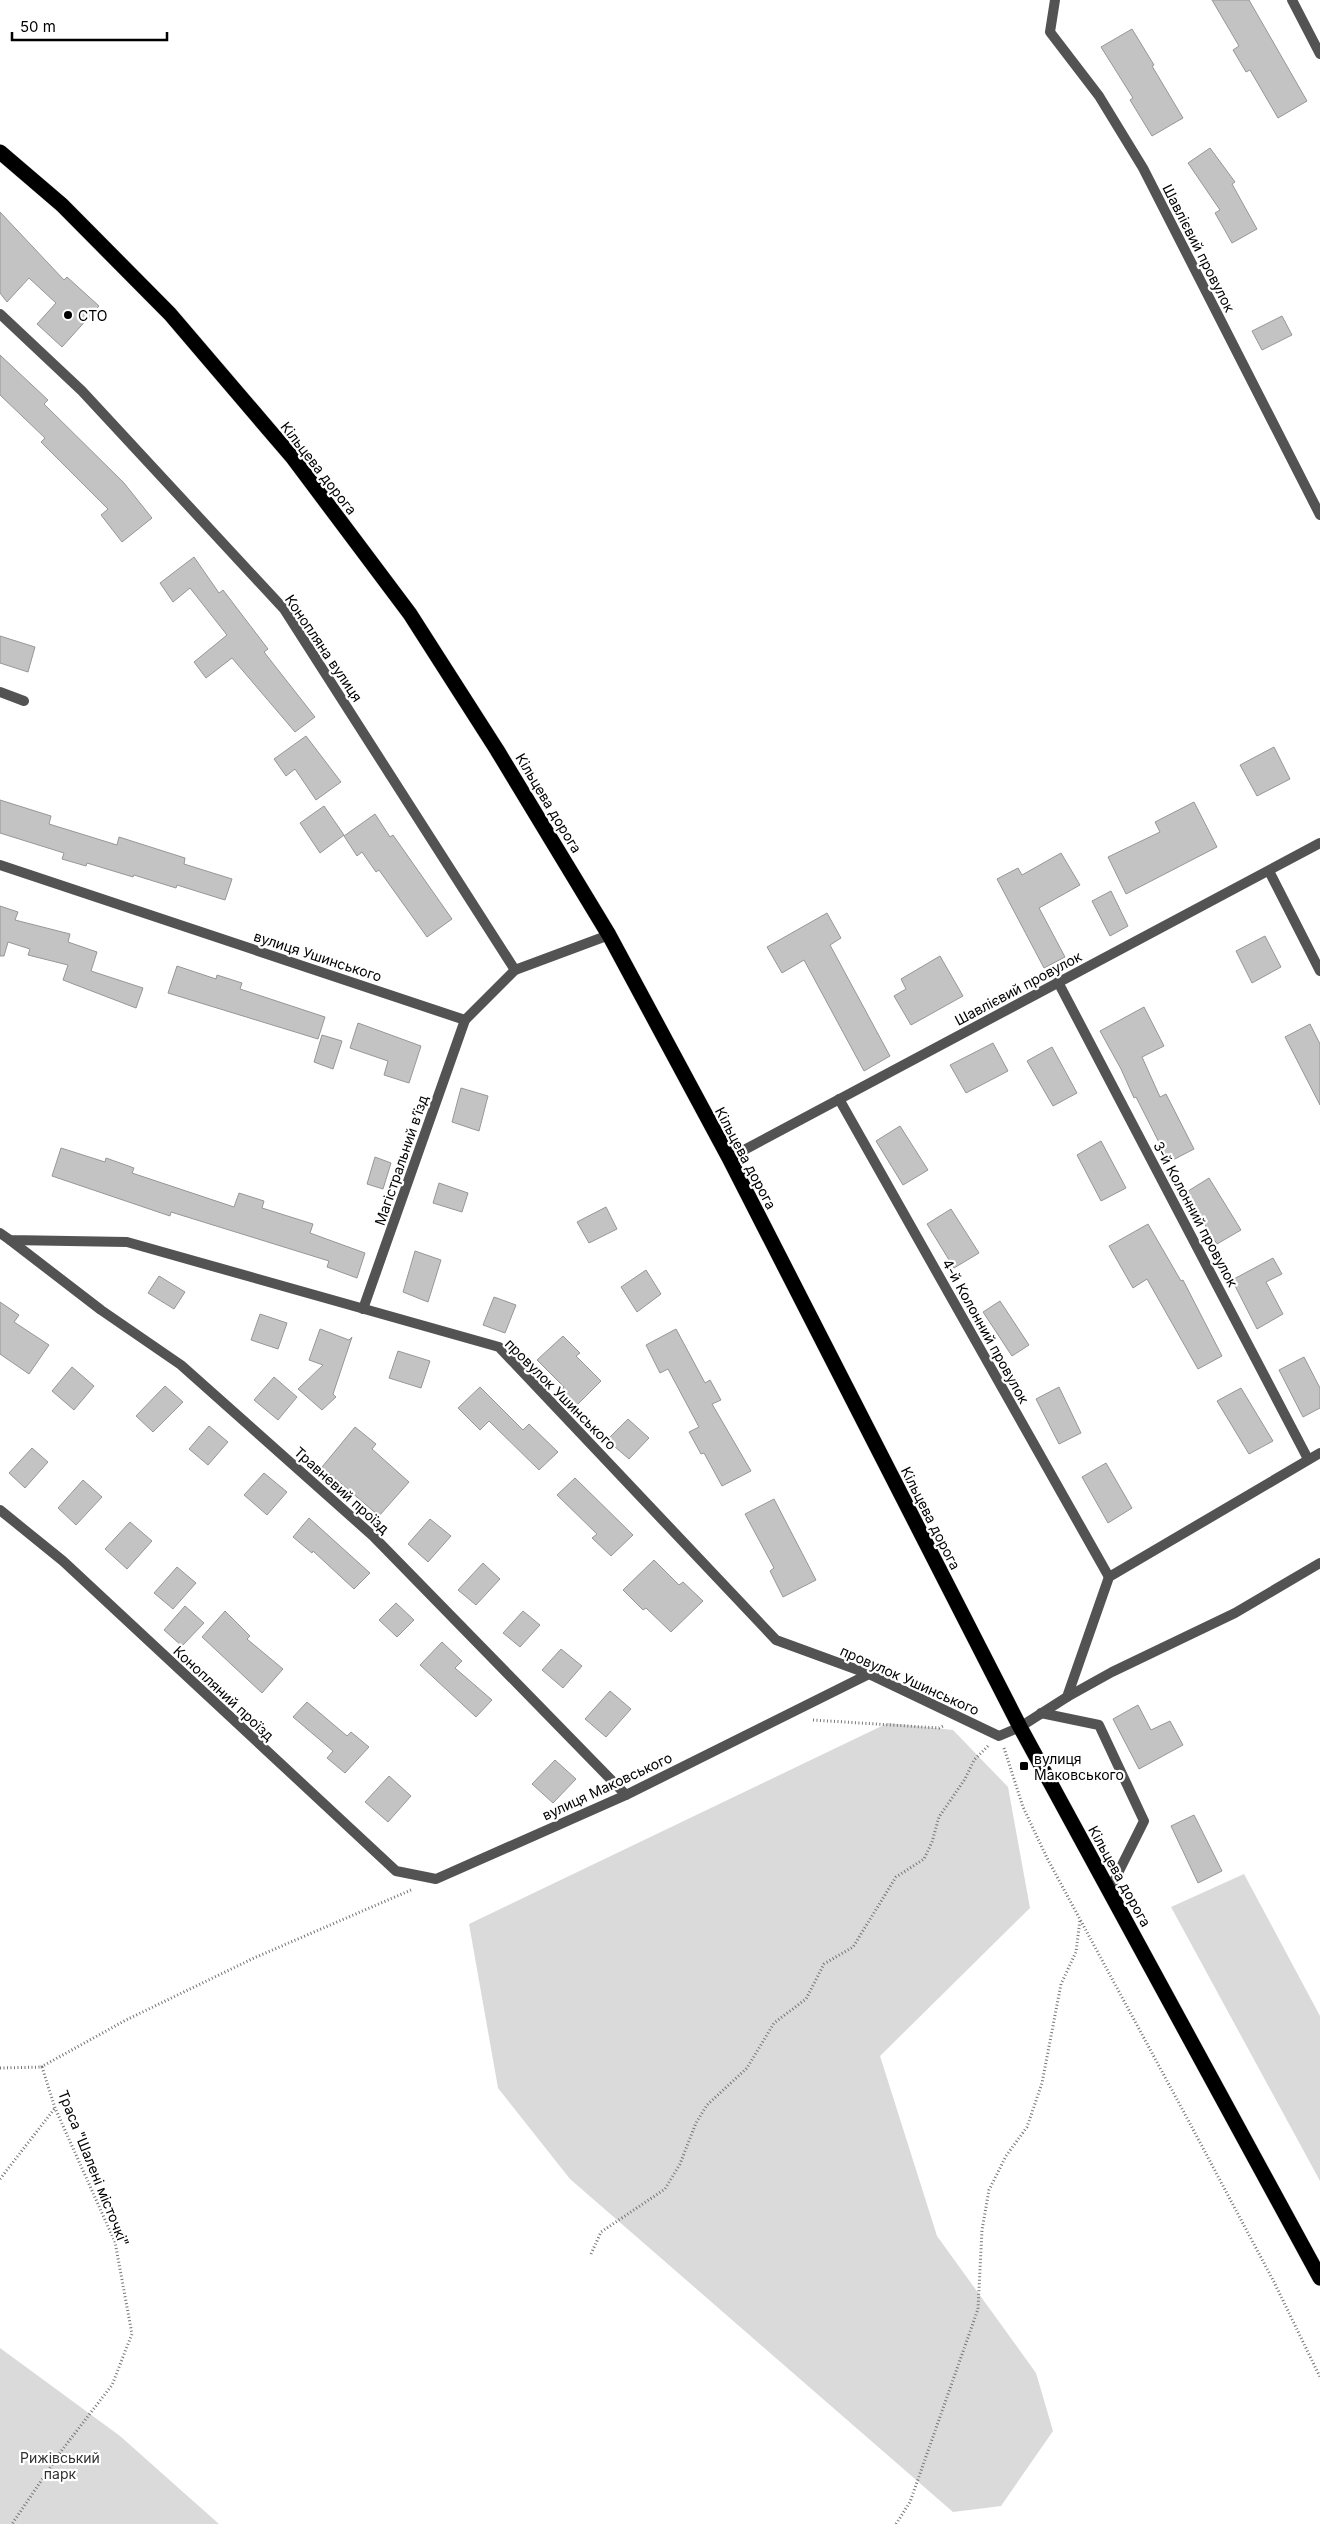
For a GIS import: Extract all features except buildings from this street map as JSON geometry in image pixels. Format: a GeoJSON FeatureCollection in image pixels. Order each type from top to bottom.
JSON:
{"type":"FeatureCollection","features":[{"type":"Feature","properties":{"kind":"highway","name":"Кільцева дорога"},"geometry":{"type":"LineString","coordinates":[[0,152],[62,205],[170,314],[293,458],[410,614],[497,750],[609,935],[729,1158],[1020,1727],[1320,2278]]}},
{"type":"Feature","properties":{"kind":"street","name":"Шавлієвий провулок"},"geometry":{"type":"LineString","coordinates":[[1055,0],[1050,32],[1099,96],[1143,168],[1320,516]]}},
{"type":"Feature","properties":{"kind":"street"},"geometry":{"type":"LineString","coordinates":[[1292,0],[1320,54]]}},
{"type":"Feature","properties":{"kind":"street","name":"Конопляна вулиця"},"geometry":{"type":"LineString","coordinates":[[0,314],[82,391],[284,609],[515,970]]}},
{"type":"Feature","properties":{"kind":"street"},"geometry":{"type":"LineString","coordinates":[[0,692],[24,701]]}},
{"type":"Feature","properties":{"kind":"street","name":"Шавлієвий провулок"},"geometry":{"type":"LineString","coordinates":[[729,1158],[1320,843]]}},
{"type":"Feature","properties":{"kind":"street","name":"вулиця Ушинського"},"geometry":{"type":"LineString","coordinates":[[0,865],[465,1020]]}},
{"type":"Feature","properties":{"kind":"street"},"geometry":{"type":"LineString","coordinates":[[1268,871],[1320,971]]}},
{"type":"Feature","properties":{"kind":"street"},"geometry":{"type":"LineString","coordinates":[[465,1020],[515,970],[609,935]]}},
{"type":"Feature","properties":{"kind":"street","name":"3-й Колонний провулок"},"geometry":{"type":"LineString","coordinates":[[1058,982],[1308,1458]]}},
{"type":"Feature","properties":{"kind":"street","name":"Магістральний в’їзд"},"geometry":{"type":"LineString","coordinates":[[363,1308],[465,1020]]}},
{"type":"Feature","properties":{"kind":"street","name":"4-й Колонний провулок"},"geometry":{"type":"LineString","coordinates":[[839,1099],[1109,1577]]}},
{"type":"Feature","properties":{"kind":"street"},"geometry":{"type":"LineString","coordinates":[[0,1233],[10,1240]]}},
{"type":"Feature","properties":{"kind":"street","name":"провулок Ушинського"},"geometry":{"type":"LineString","coordinates":[[10,1240],[127,1242],[500,1347],[776,1640],[869,1674],[999,1736]]}},
{"type":"Feature","properties":{"kind":"street","name":"Травневий проїзд"},"geometry":{"type":"LineString","coordinates":[[10,1240],[101,1310],[182,1365],[374,1536],[626,1795]]}},
{"type":"Feature","properties":{"kind":"street"},"geometry":{"type":"LineString","coordinates":[[1067,1697],[1109,1577],[1308,1458],[1320,1453]]}},
{"type":"Feature","properties":{"kind":"street","name":"Конопляний проїзд"},"geometry":{"type":"LineString","coordinates":[[0,1510],[63,1561],[396,1871],[436,1879]]}},
{"type":"Feature","properties":{"kind":"street"},"geometry":{"type":"LineString","coordinates":[[999,1736],[1020,1727],[1067,1697],[1112,1672],[1235,1614],[1320,1563]]}},
{"type":"Feature","properties":{"kind":"street","name":"вулиця Маковського"},"geometry":{"type":"LineString","coordinates":[[436,1879],[626,1795],[869,1674]]}},
{"type":"Feature","properties":{"kind":"street"},"geometry":{"type":"LineString","coordinates":[[1041,1714],[1100,1725],[1144,1821],[1109,1890]]}},
{"type":"Feature","properties":{"kind":"path"},"geometry":{"type":"LineString","coordinates":[[810,1720],[939,1728],[963,1718]]}},
{"type":"Feature","properties":{"kind":"path"},"geometry":{"type":"LineString","coordinates":[[591,2254],[601,2232],[666,2189],[680,2164],[696,2123],[707,2105],[746,2068],[774,2023],[806,1999],[824,1964],[853,1947],[896,1877],[924,1860],[932,1842],[938,1817],[966,1779],[974,1760],[999,1736],[1023,1807],[1047,1858],[1274,2282],[1320,2377]]}},
{"type":"Feature","properties":{"kind":"path"},"geometry":{"type":"LineString","coordinates":[[0,2068],[42,2067],[126,2020],[254,1958],[436,1879]]}},
{"type":"Feature","properties":{"kind":"path"},"geometry":{"type":"LineString","coordinates":[[896,2524],[910,2502],[978,2310],[982,2230],[989,2190],[1006,2156],[1027,2127],[1042,2083],[1061,1984],[1076,1952],[1080,1918]]}},
{"type":"Feature","properties":{"kind":"path","name":"Траса \"Шаленi мiсточкi\""},"geometry":{"type":"LineString","coordinates":[[12,2524],[62,2450],[112,2385],[132,2334],[114,2242],[55,2108],[42,2067]]}},
{"type":"Feature","properties":{"kind":"path"},"geometry":{"type":"LineString","coordinates":[[0,2179],[55,2108]]}},
{"type":"Feature","properties":{"kind":"green space"},"geometry":{"type":"Polygon","coordinates":[[[888,1723],[953,1730],[1008,1787],[1030,1908],[880,2056],[937,2236],[1036,2373],[1053,2431],[1001,2506],[953,2512],[570,2179],[498,2088],[469,1924],[888,1723]]]}},
{"type":"Feature","properties":{"kind":"green space"},"geometry":{"type":"Polygon","coordinates":[[[1244,1874],[1320,2016],[1320,2181],[1171,1907],[1244,1874]]]}},
{"type":"Feature","properties":{"kind":"green space","name":"Рижівський парк"},"geometry":{"type":"Polygon","coordinates":[[[0,2348],[120,2436],[219,2524],[0,2524],[0,2348]]]}},
{"type":"Feature","properties":{"kind":"place","name":"СТО"},"geometry":{"type":"Point","coordinates":[68,315]}},
{"type":"Feature","properties":{"kind":"place","name":"вулиця Маковського"},"geometry":{"type":"Point","coordinates":[1024,1766]}}]}
